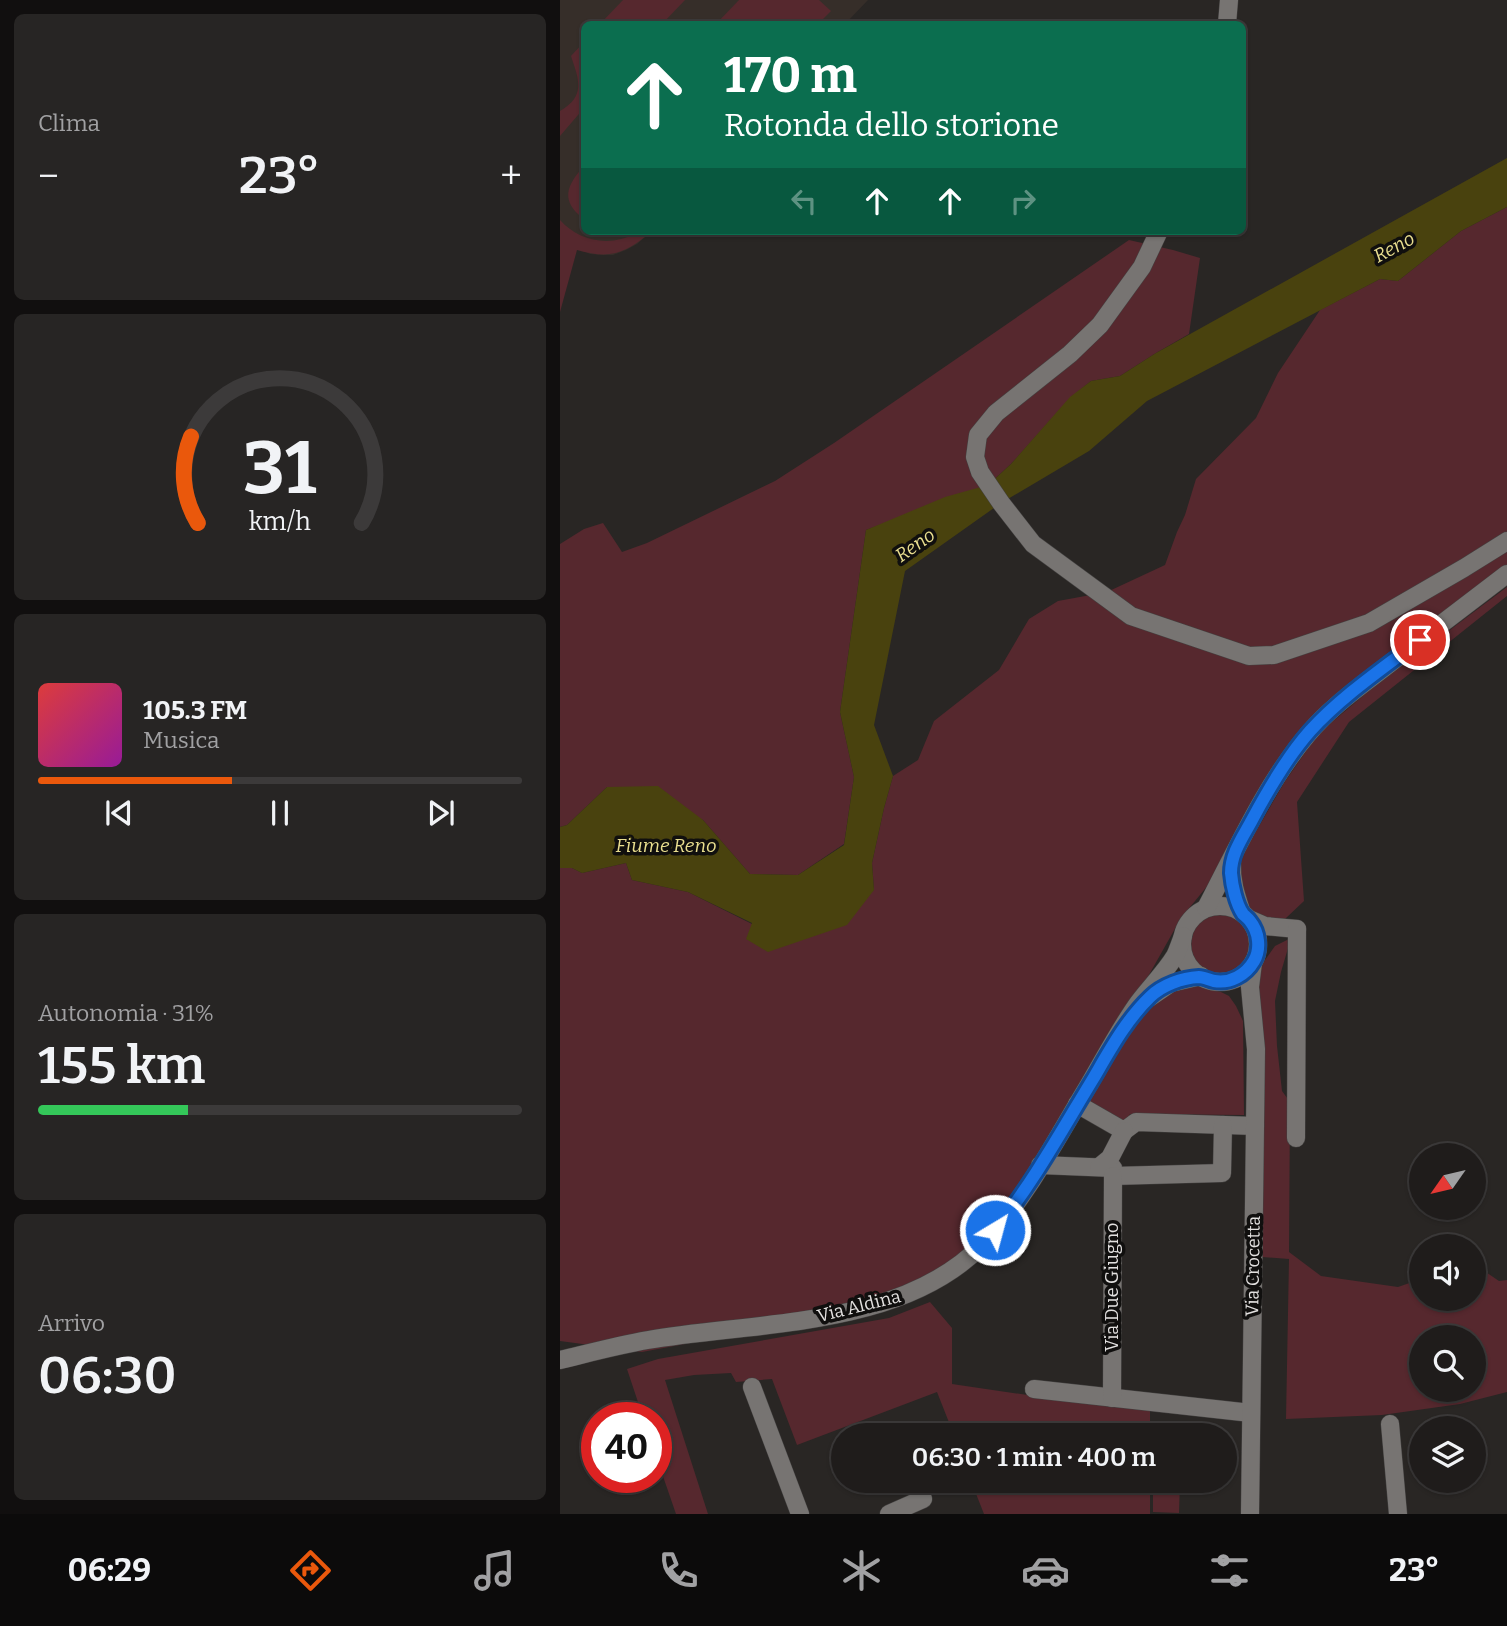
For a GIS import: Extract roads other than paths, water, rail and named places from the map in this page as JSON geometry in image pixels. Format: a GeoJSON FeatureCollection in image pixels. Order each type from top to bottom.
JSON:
{"type":"FeatureCollection","features":[{"type":"Feature","properties":{"kind":"street"},"geometry":{"type":"LineString","coordinates":[[1227,21],[1229,0]]}},
{"type":"Feature","properties":{"kind":"street"},"geometry":{"type":"LineString","coordinates":[[1157,235],[1142,267],[1100,325],[1070,354],[996,413],[978,435],[975,457],[980,472],[1033,544],[1131,616],[1250,656],[1274,655],[1369,623],[1507,541]]}},
{"type":"Feature","properties":{"kind":"street"},"geometry":{"type":"LineString","coordinates":[[1253,1017],[1235,992],[1192,969],[1185,959],[1183,936],[1191,919],[1206,908],[1260,806],[1286,763],[1308,734],[1330,711],[1507,574]]}},
{"type":"Feature","properties":{"kind":"street"},"geometry":{"type":"LineString","coordinates":[[1233,856],[1231,873],[1234,890],[1258,939],[1255,956]]}},
{"type":"Feature","properties":{"kind":"street"},"geometry":{"type":"LineString","coordinates":[[1206,908],[1225,906],[1265,926],[1297,929]]}},
{"type":"Feature","properties":{"kind":"street"},"geometry":{"type":"LineString","coordinates":[[1206,978],[1230,980],[1239,976],[1255,956],[1297,929]]}},
{"type":"Feature","properties":{"kind":"street"},"geometry":{"type":"LineString","coordinates":[[1296,1138],[1297,929]]}},
{"type":"Feature","properties":{"kind":"street","name":"Via Aldina"},"geometry":{"type":"LineString","coordinates":[[560,1360],[649,1340],[777,1324],[851,1311],[897,1298],[939,1277],[967,1258],[982,1245],[1008,1213],[1041,1166],[1146,992],[1176,954],[1183,936]]}},
{"type":"Feature","properties":{"kind":"street","name":"Via Crocetta"},"geometry":{"type":"LineString","coordinates":[[1250,1514],[1256,1049],[1250,987],[1255,956]]}},
{"type":"Feature","properties":{"kind":"street","name":"Via Aldina"},"geometry":{"type":"LineString","coordinates":[[1118,1036],[1150,996],[1159,990],[1171,984],[1206,978]]}},
{"type":"Feature","properties":{"kind":"street"},"geometry":{"type":"LineString","coordinates":[[1077,1104],[1124,1131]]}},
{"type":"Feature","properties":{"kind":"street"},"geometry":{"type":"LineString","coordinates":[[1106,1172],[1124,1131],[1136,1122],[1255,1126]]}},
{"type":"Feature","properties":{"kind":"street"},"geometry":{"type":"LineString","coordinates":[[1041,1166],[1106,1172],[1222,1173],[1223,1125]]}},
{"type":"Feature","properties":{"kind":"street","name":"Via Due Giugno"},"geometry":{"type":"LineString","coordinates":[[1106,1172],[1112,1398]]}},
{"type":"Feature","properties":{"kind":"street"},"geometry":{"type":"LineString","coordinates":[[752,1387],[800,1514]]}},
{"type":"Feature","properties":{"kind":"street"},"geometry":{"type":"LineString","coordinates":[[1034,1389],[1251,1413]]}},
{"type":"Feature","properties":{"kind":"street"},"geometry":{"type":"LineString","coordinates":[[1390,1423],[1398,1514]]}},
{"type":"Feature","properties":{"kind":"street"},"geometry":{"type":"LineString","coordinates":[[889,1514],[923,1499]]}},
{"type":"Feature","properties":{"kind":"water","name":"Fiume Reno"},"geometry":{"type":"Polygon","coordinates":[[[1507,158],[1507,207],[1461,231],[1398,281],[1380,279],[1147,401],[1089,451],[1001,503],[905,571],[874,725],[893,776],[872,863],[874,890],[847,925],[768,952],[746,939],[752,923],[688,892],[632,880],[626,863],[582,873],[572,868],[560,868],[560,827],[567,825],[607,787],[658,786],[703,820],[750,874],[798,875],[844,845],[854,777],[840,712],[866,530],[945,497],[988,485],[1011,464],[1070,397],[1091,381],[1120,376],[1156,353],[1507,158]]]}},
{"type":"Feature","properties":{"kind":"water label","name":"Reno"},"geometry":{"type":"Point","coordinates":[1394,247]}},
{"type":"Feature","properties":{"kind":"water label","name":"Reno"},"geometry":{"type":"Point","coordinates":[915,545]}}]}
